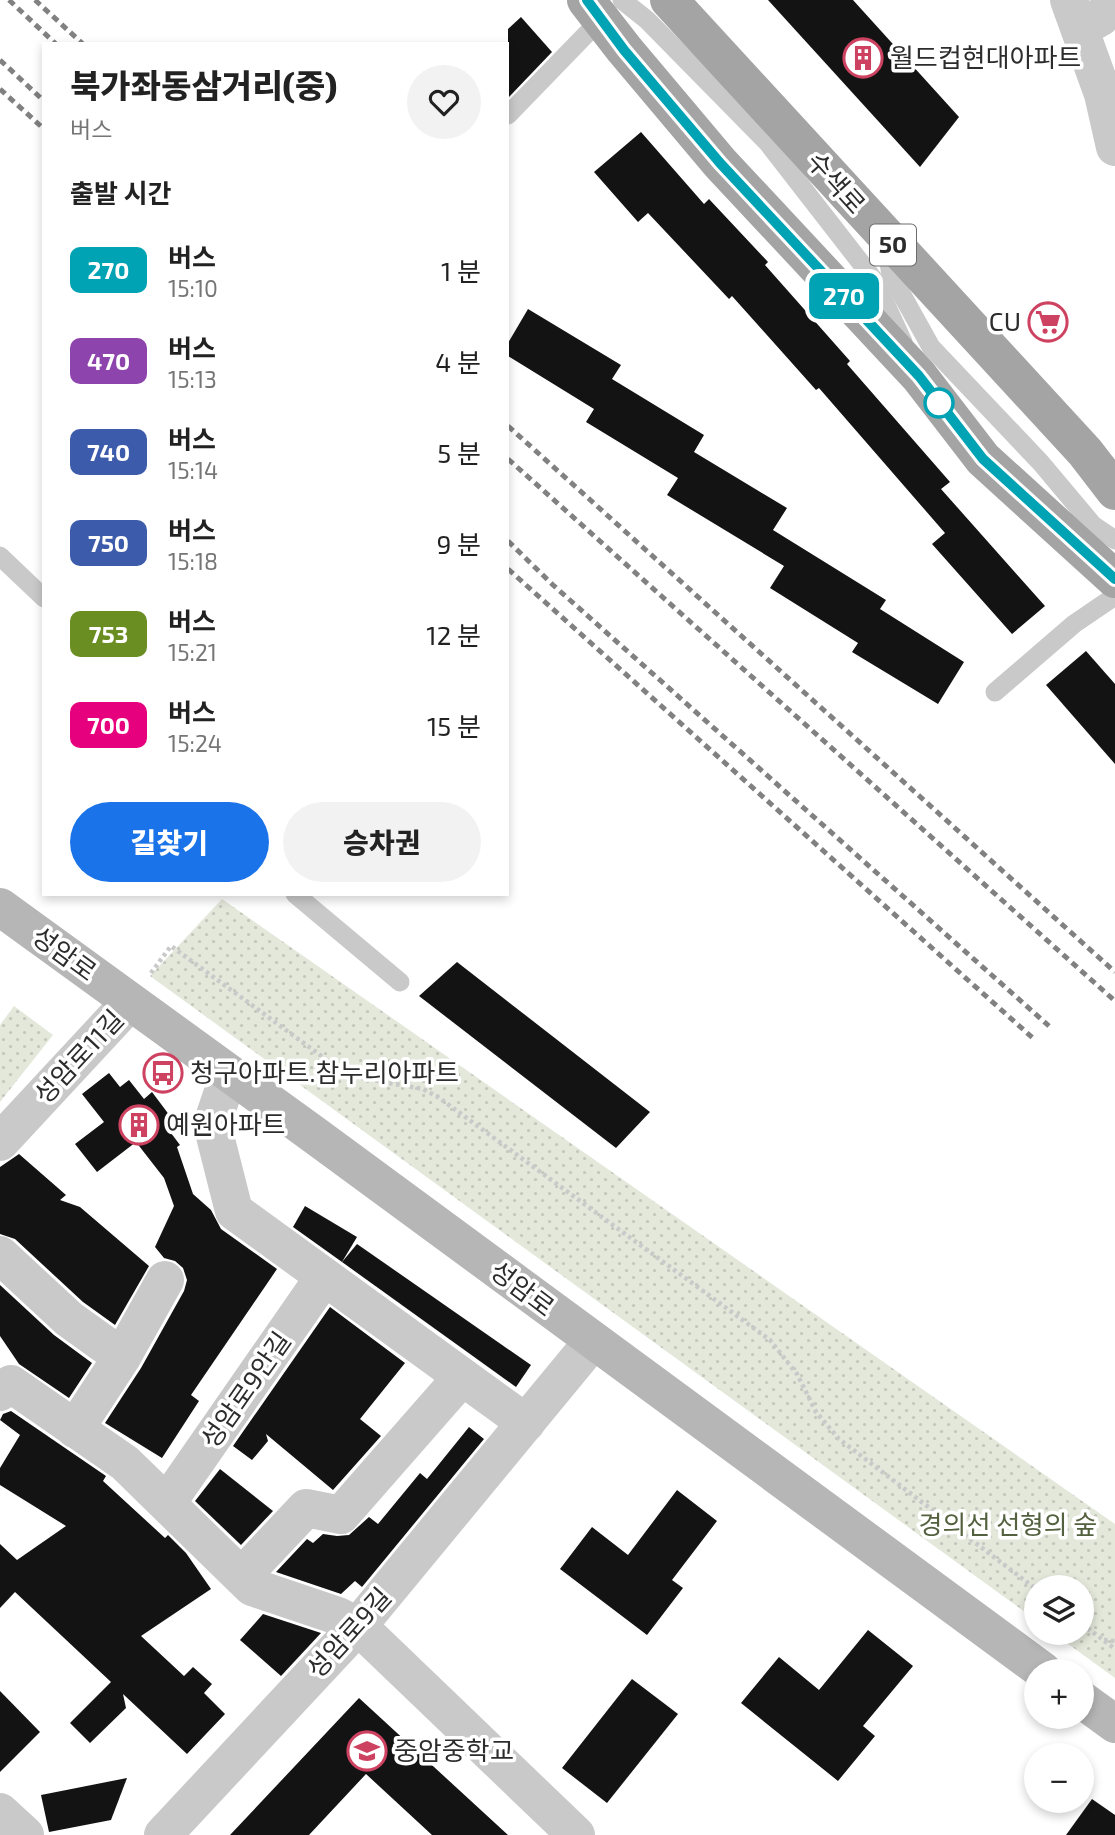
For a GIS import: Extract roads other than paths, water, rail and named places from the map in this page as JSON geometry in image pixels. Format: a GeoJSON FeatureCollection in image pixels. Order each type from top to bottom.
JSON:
{"type":"FeatureCollection","features":[{"type":"Feature","properties":{"kind":"main road","name":"수색로"},"geometry":{"type":"LineString","coordinates":[[669,0],[1085,452],[1111,476]]}},
{"type":"Feature","properties":{"kind":"main road"},"geometry":{"type":"LineString","coordinates":[[603,6],[624,50],[720,163],[919,376],[983,459],[1115,579]]}},
{"type":"Feature","properties":{"kind":"main road","name":"성암로"},"geometry":{"type":"LineString","coordinates":[[0,907],[1027,1659]]}},
{"type":"Feature","properties":{"kind":"main road"},"geometry":{"type":"LineString","coordinates":[[1094,1709],[1115,1724]]}},
{"type":"Feature","properties":{"kind":"street"},"geometry":{"type":"LineString","coordinates":[[1115,1],[1101,17],[1075,15],[1103,94],[1115,147]]}},
{"type":"Feature","properties":{"kind":"street","name":"성암로11길"},"geometry":{"type":"LineString","coordinates":[[0,1142],[130,1002]]}},
{"type":"Feature","properties":{"kind":"street"},"geometry":{"type":"LineString","coordinates":[[229,1074],[212,1124],[234,1211],[526,1423]]}},
{"type":"Feature","properties":{"kind":"street"},"geometry":{"type":"LineString","coordinates":[[0,1255],[69,1319],[122,1357]]}},
{"type":"Feature","properties":{"kind":"street","name":"성암로9안길"},"geometry":{"type":"LineString","coordinates":[[167,1503],[324,1277]]}},
{"type":"Feature","properties":{"kind":"street"},"geometry":{"type":"LineString","coordinates":[[75,1429],[122,1357],[165,1280]]}},
{"type":"Feature","properties":{"kind":"street","name":"성암로9길"},"geometry":{"type":"LineString","coordinates":[[163,1835],[358,1626],[593,1341]]}},
{"type":"Feature","properties":{"kind":"street"},"geometry":{"type":"LineString","coordinates":[[242,1576],[306,1508],[341,1515],[462,1377]]}},
{"type":"Feature","properties":{"kind":"street"},"geometry":{"type":"LineString","coordinates":[[0,1392],[10,1384],[125,1463],[252,1587],[338,1616],[358,1626],[576,1835]]}},
{"type":"Feature","properties":{"kind":"street"},"geometry":{"type":"LineString","coordinates":[[0,1812],[24,1835]]}},
{"type":"Feature","properties":{"kind":"lane"},"geometry":{"type":"LineString","coordinates":[[509,114],[603,6]]}},
{"type":"Feature","properties":{"kind":"lane"},"geometry":{"type":"LineString","coordinates":[[885,236],[891,275],[931,347],[1041,463],[1093,525],[1115,540]]}},
{"type":"Feature","properties":{"kind":"lane"},"geometry":{"type":"LineString","coordinates":[[0,556],[42,596]]}},
{"type":"Feature","properties":{"kind":"lane"},"geometry":{"type":"LineString","coordinates":[[995,692],[1074,624],[1115,596]]}},
{"type":"Feature","properties":{"kind":"lane"},"geometry":{"type":"LineString","coordinates":[[297,896],[400,982]]}},
{"type":"Feature","properties":{"kind":"railway"},"geometry":{"type":"LineString","coordinates":[[9,0],[54,42]]}},
{"type":"Feature","properties":{"kind":"railway"},"geometry":{"type":"LineString","coordinates":[[35,0],[81,42]]}},
{"type":"Feature","properties":{"kind":"railway"},"geometry":{"type":"LineString","coordinates":[[0,60],[42,99]]}},
{"type":"Feature","properties":{"kind":"railway"},"geometry":{"type":"LineString","coordinates":[[0,89],[42,127]]}},
{"type":"Feature","properties":{"kind":"railway"},"geometry":{"type":"LineString","coordinates":[[509,427],[1115,972]]}},
{"type":"Feature","properties":{"kind":"railway"},"geometry":{"type":"LineString","coordinates":[[509,460],[1115,1001]]}},
{"type":"Feature","properties":{"kind":"railway"},"geometry":{"type":"LineString","coordinates":[[509,542],[553,585],[1049,1026]]}},
{"type":"Feature","properties":{"kind":"railway"},"geometry":{"type":"LineString","coordinates":[[509,570],[1035,1040]]}},
{"type":"Feature","properties":{"kind":"place","name":"월드컵현대아파트"},"geometry":{"type":"Point","coordinates":[863,58]}},
{"type":"Feature","properties":{"kind":"place","name":"CU"},"geometry":{"type":"Point","coordinates":[1048,322]}},
{"type":"Feature","properties":{"kind":"place","name":"청구아파트.참누리아파트"},"geometry":{"type":"Point","coordinates":[163,1073]}},
{"type":"Feature","properties":{"kind":"place","name":"예원아파트"},"geometry":{"type":"Point","coordinates":[139,1125]}},
{"type":"Feature","properties":{"kind":"place","name":"중암중학교"},"geometry":{"type":"Point","coordinates":[367,1751]}},
{"type":"Feature","properties":{"kind":"park label","name":"경의선 선형의 숲"},"geometry":{"type":"Point","coordinates":[1008,1525]}}]}
